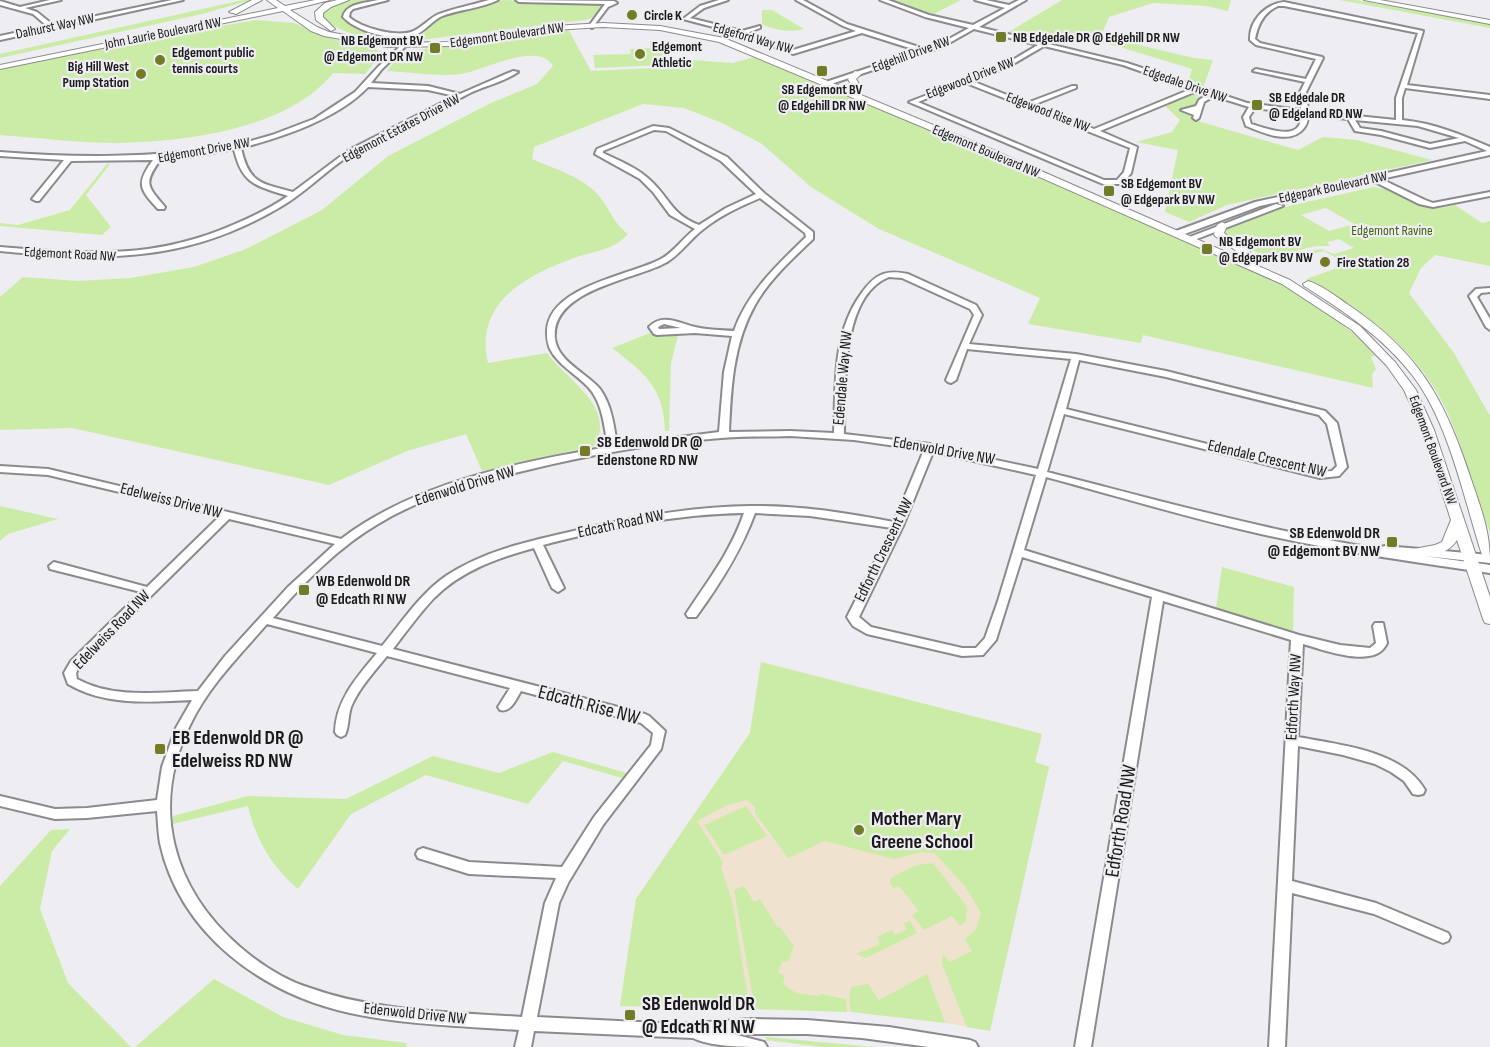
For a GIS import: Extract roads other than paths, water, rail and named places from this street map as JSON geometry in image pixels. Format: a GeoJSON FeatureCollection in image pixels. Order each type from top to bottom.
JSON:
{"type":"FeatureCollection","features":[{"type":"Feature","properties":{"kind":"main road"},"geometry":{"type":"LineString","coordinates":[[144,32],[234,11],[258,0]]}},
{"type":"Feature","properties":{"kind":"main road"},"geometry":{"type":"LineString","coordinates":[[271,0],[286,5]]}},
{"type":"Feature","properties":{"kind":"main road","name":"John Laurie Boulevard NW"},"geometry":{"type":"LineString","coordinates":[[0,67],[310,0]]}},
{"type":"Feature","properties":{"kind":"main road","name":"John Laurie Boulevard NW"},"geometry":{"type":"LineString","coordinates":[[0,62],[144,32],[286,5],[326,0]]}},
{"type":"Feature","properties":{"kind":"main road"},"geometry":{"type":"LineString","coordinates":[[331,29],[319,18],[319,12],[328,5],[345,0]]}},
{"type":"Feature","properties":{"kind":"main road"},"geometry":{"type":"LineString","coordinates":[[1368,0],[1490,22]]}},
{"type":"Feature","properties":{"kind":"main road"},"geometry":{"type":"LineString","coordinates":[[1394,0],[1490,17]]}},
{"type":"Feature","properties":{"kind":"main road","name":"Edgemont Boulevard NW"},"geometry":{"type":"LineString","coordinates":[[286,5],[302,21],[327,34],[366,43],[451,44],[554,28],[598,23],[641,22],[725,35],[1190,234],[1246,253],[1327,295],[1371,326],[1408,362],[1441,413],[1490,559]]}},
{"type":"Feature","properties":{"kind":"main road","name":"Edgemont Boulevard NW"},"geometry":{"type":"LineString","coordinates":[[286,5],[331,29],[352,36],[401,44]]}},
{"type":"Feature","properties":{"kind":"main road"},"geometry":{"type":"LineString","coordinates":[[610,12],[616,18],[641,22]]}},
{"type":"Feature","properties":{"kind":"main road"},"geometry":{"type":"LineString","coordinates":[[99,45],[258,18],[302,21]]}},
{"type":"Feature","properties":{"kind":"main road","name":"Edgemont Boulevard NW"},"geometry":{"type":"LineString","coordinates":[[598,23],[706,35],[832,82],[858,89],[1190,234],[1286,282],[1337,313],[1377,348],[1410,390],[1421,411],[1490,619]]}},
{"type":"Feature","properties":{"kind":"main road"},"geometry":{"type":"LineString","coordinates":[[366,43],[388,54]]}},
{"type":"Feature","properties":{"kind":"main road"},"geometry":{"type":"LineString","coordinates":[[858,73],[852,79],[858,89]]}},
{"type":"Feature","properties":{"kind":"main road"},"geometry":{"type":"LineString","coordinates":[[1222,225],[1219,234],[1246,253]]}},
{"type":"Feature","properties":{"kind":"main road"},"geometry":{"type":"LineString","coordinates":[[1419,552],[1447,546],[1451,542],[1458,519]]}},
{"type":"Feature","properties":{"kind":"street"},"geometry":{"type":"LineString","coordinates":[[23,8],[58,0]]}},
{"type":"Feature","properties":{"kind":"street","name":"Dalhurst Way NW"},"geometry":{"type":"LineString","coordinates":[[0,38],[180,0]]}},
{"type":"Feature","properties":{"kind":"street"},"geometry":{"type":"LineString","coordinates":[[385,0],[351,8],[347,11],[346,17],[357,26],[373,30],[415,34],[438,16],[495,0]]}},
{"type":"Feature","properties":{"kind":"street"},"geometry":{"type":"LineString","coordinates":[[519,0],[615,1]]}},
{"type":"Feature","properties":{"kind":"street","name":"Edgeford Way NW"},"geometry":{"type":"LineString","coordinates":[[725,0],[702,7],[686,20],[742,33],[793,52],[861,31]]}},
{"type":"Feature","properties":{"kind":"street"},"geometry":{"type":"LineString","coordinates":[[799,0],[861,31],[925,51]]}},
{"type":"Feature","properties":{"kind":"street","name":"Edgedale Drive NW"},"geometry":{"type":"LineString","coordinates":[[883,0],[916,13],[1125,64],[1253,106],[1304,113],[1399,120],[1436,128],[1467,139],[1490,151]]}},
{"type":"Feature","properties":{"kind":"street"},"geometry":{"type":"LineString","coordinates":[[978,0],[1010,7]]}},
{"type":"Feature","properties":{"kind":"street","name":"Edgehill Drive NW"},"geometry":{"type":"LineString","coordinates":[[832,82],[925,51],[974,28],[1023,0]]}},
{"type":"Feature","properties":{"kind":"street"},"geometry":{"type":"LineString","coordinates":[[598,23],[610,12],[615,1]]}},
{"type":"Feature","properties":{"kind":"street"},"geometry":{"type":"LineString","coordinates":[[598,23],[606,6],[615,1]]}},
{"type":"Feature","properties":{"kind":"street"},"geometry":{"type":"LineString","coordinates":[[0,3],[35,13],[52,27]]}},
{"type":"Feature","properties":{"kind":"street"},"geometry":{"type":"LineString","coordinates":[[1253,106],[1246,117],[1247,124],[1285,135],[1295,134],[1303,127],[1303,92],[1320,58],[1254,43],[1252,36],[1257,22],[1273,5],[1280,3],[1421,32],[1399,102],[1399,120]]}},
{"type":"Feature","properties":{"kind":"street"},"geometry":{"type":"LineString","coordinates":[[1339,24],[1344,15]]}},
{"type":"Feature","properties":{"kind":"street"},"geometry":{"type":"LineString","coordinates":[[742,33],[758,27]]}},
{"type":"Feature","properties":{"kind":"street","name":"Edgemont Drive NW"},"geometry":{"type":"LineString","coordinates":[[384,64],[388,54],[401,44]]}},
{"type":"Feature","properties":{"kind":"street","name":"Edgemont Drive NW"},"geometry":{"type":"LineString","coordinates":[[0,154],[68,160],[158,158],[237,145],[281,133],[320,117],[351,99],[367,85],[401,44]]}},
{"type":"Feature","properties":{"kind":"street","name":"Edgewood Drive NW"},"geometry":{"type":"LineString","coordinates":[[1044,44],[1014,62],[912,102],[1103,182],[1119,182],[1127,173],[1134,147],[1094,131]]}},
{"type":"Feature","properties":{"kind":"street"},"geometry":{"type":"LineString","coordinates":[[1256,71],[1308,81]]}},
{"type":"Feature","properties":{"kind":"street","name":"Edgemont Estates Drive NW"},"geometry":{"type":"LineString","coordinates":[[294,195],[351,151],[515,72]]}},
{"type":"Feature","properties":{"kind":"street","name":"Edgewood Rise NW"},"geometry":{"type":"LineString","coordinates":[[966,81],[1094,131],[1196,89]]}},
{"type":"Feature","properties":{"kind":"street"},"geometry":{"type":"LineString","coordinates":[[367,85],[428,88],[462,96]]}},
{"type":"Feature","properties":{"kind":"street"},"geometry":{"type":"LineString","coordinates":[[1403,86],[1490,97]]}},
{"type":"Feature","properties":{"kind":"street"},"geometry":{"type":"LineString","coordinates":[[1027,105],[1074,87]]}},
{"type":"Feature","properties":{"kind":"street"},"geometry":{"type":"LineString","coordinates":[[1198,113],[1202,99],[1213,94]]}},
{"type":"Feature","properties":{"kind":"street"},"geometry":{"type":"LineString","coordinates":[[1350,116],[1355,129],[1431,146],[1467,139]]}},
{"type":"Feature","properties":{"kind":"street"},"geometry":{"type":"LineString","coordinates":[[700,228],[675,217],[647,181],[629,168],[599,154],[599,150],[653,128],[667,129],[716,154],[760,195],[810,235],[765,281],[749,306],[736,334],[727,380],[724,435]]}},
{"type":"Feature","properties":{"kind":"street"},"geometry":{"type":"LineString","coordinates":[[237,145],[242,169],[247,176],[262,185],[294,195]]}},
{"type":"Feature","properties":{"kind":"street","name":"Edgepark Boulevard NW"},"geometry":{"type":"LineString","coordinates":[[1190,234],[1258,204],[1490,151]]}},
{"type":"Feature","properties":{"kind":"street"},"geometry":{"type":"LineString","coordinates":[[158,158],[144,177],[144,183],[145,189],[161,207]]}},
{"type":"Feature","properties":{"kind":"street"},"geometry":{"type":"LineString","coordinates":[[36,199],[68,160]]}},
{"type":"Feature","properties":{"kind":"street","name":"Edgepark Boulevard NW"},"geometry":{"type":"LineString","coordinates":[[1190,234],[1271,208],[1490,160]]}},
{"type":"Feature","properties":{"kind":"street"},"geometry":{"type":"LineString","coordinates":[[1373,178],[1433,205],[1490,194]]}},
{"type":"Feature","properties":{"kind":"street","name":"Edgemont Road NW"},"geometry":{"type":"LineString","coordinates":[[4,250],[108,257],[174,249],[226,232],[294,195]]}},
{"type":"Feature","properties":{"kind":"street"},"geometry":{"type":"LineString","coordinates":[[613,448],[601,399],[588,382],[556,352],[551,337],[554,321],[565,305],[578,295],[605,282],[664,261],[700,228],[727,210],[760,195]]}},
{"type":"Feature","properties":{"kind":"street"},"geometry":{"type":"LineString","coordinates":[[0,256],[4,250]]}},
{"type":"Feature","properties":{"kind":"street","name":"Edendale Way NW"},"geometry":{"type":"LineString","coordinates":[[839,436],[845,334],[861,297],[880,277],[889,274],[905,276],[974,307],[978,315],[964,346]]}},
{"type":"Feature","properties":{"kind":"street"},"geometry":{"type":"LineString","coordinates":[[1490,290],[1476,291],[1473,296],[1490,327]]}},
{"type":"Feature","properties":{"kind":"street"},"geometry":{"type":"LineString","coordinates":[[695,330],[736,334]]}},
{"type":"Feature","properties":{"kind":"street"},"geometry":{"type":"LineString","coordinates":[[951,380],[964,346],[1076,357],[1042,472]]}},
{"type":"Feature","properties":{"kind":"street","name":"Edendale Crescent NW"},"geometry":{"type":"LineString","coordinates":[[1060,410],[1320,475],[1335,474],[1342,467],[1332,423],[1322,413],[1166,374],[1076,357]]}},
{"type":"Feature","properties":{"kind":"street","name":"Edenwold Drive NW"},"geometry":{"type":"LineString","coordinates":[[970,1047],[893,1035],[754,1026],[687,1031],[528,1024],[364,1010],[286,986],[255,968],[220,940],[185,897],[167,845],[162,805],[174,748],[201,695],[265,620],[311,570],[341,542],[386,514],[444,489],[494,475],[613,448],[724,435],[839,436],[930,447],[1042,472],[1250,528],[1366,549],[1401,558],[1472,562]]}},
{"type":"Feature","properties":{"kind":"street","name":"Edforth Crescent NW"},"geometry":{"type":"LineString","coordinates":[[930,447],[898,526],[853,617],[867,630],[962,652],[979,652],[987,645],[1042,472]]}},
{"type":"Feature","properties":{"kind":"street","name":"Edelweiss Drive NW"},"geometry":{"type":"LineString","coordinates":[[0,470],[48,472],[341,542]]}},
{"type":"Feature","properties":{"kind":"street"},"geometry":{"type":"LineString","coordinates":[[692,614],[719,578],[736,550],[751,509]]}},
{"type":"Feature","properties":{"kind":"street","name":"Edcath Road NW"},"geometry":{"type":"LineString","coordinates":[[342,732],[340,723],[350,698],[426,599],[450,579],[493,556],[537,543],[656,516],[751,509],[810,512],[898,526]]}},
{"type":"Feature","properties":{"kind":"street","name":"Edelweiss Road NW"},"geometry":{"type":"LineString","coordinates":[[201,695],[142,697],[112,695],[83,687],[72,681],[70,673],[75,664],[227,515]]}},
{"type":"Feature","properties":{"kind":"street"},"geometry":{"type":"LineString","coordinates":[[537,543],[558,588]]}},
{"type":"Feature","properties":{"kind":"street","name":"Edenwold Drive NW"},"geometry":{"type":"LineString","coordinates":[[1366,549],[1419,552],[1472,562]]}},
{"type":"Feature","properties":{"kind":"street","name":"Edforth Way NW"},"geometry":{"type":"LineString","coordinates":[[1018,552],[1297,638],[1277,1047]]}},
{"type":"Feature","properties":{"kind":"street"},"geometry":{"type":"LineString","coordinates":[[1472,562],[1490,559]]}},
{"type":"Feature","properties":{"kind":"street"},"geometry":{"type":"LineString","coordinates":[[1472,562],[1490,569]]}},
{"type":"Feature","properties":{"kind":"street"},"geometry":{"type":"LineString","coordinates":[[54,566],[150,591]]}},
{"type":"Feature","properties":{"kind":"street","name":"Edforth Road NW"},"geometry":{"type":"LineString","coordinates":[[1083,1047],[1158,596]]}},
{"type":"Feature","properties":{"kind":"street","name":"Edcath Rise NW"},"geometry":{"type":"LineString","coordinates":[[265,620],[645,718],[659,731],[657,746],[564,873],[552,903],[523,1047]]}},
{"type":"Feature","properties":{"kind":"street"},"geometry":{"type":"LineString","coordinates":[[1297,638],[1354,652],[1372,652],[1379,649],[1382,643],[1379,626]]}},
{"type":"Feature","properties":{"kind":"street"},"geometry":{"type":"LineString","coordinates":[[504,707],[518,686]]}},
{"type":"Feature","properties":{"kind":"street"},"geometry":{"type":"LineString","coordinates":[[1292,740],[1386,762],[1406,773],[1418,790]]}},
{"type":"Feature","properties":{"kind":"street"},"geometry":{"type":"LineString","coordinates":[[0,801],[55,814],[110,812],[162,805]]}},
{"type":"Feature","properties":{"kind":"street"},"geometry":{"type":"LineString","coordinates":[[423,854],[469,868],[564,873]]}},
{"type":"Feature","properties":{"kind":"street"},"geometry":{"type":"LineString","coordinates":[[1285,885],[1377,909],[1443,937]]}},
{"type":"Feature","properties":{"kind":"street","name":"Edenwold Drive NW"},"geometry":{"type":"LineString","coordinates":[[687,1031],[759,1047]]}},
{"type":"Feature","properties":{"kind":"place","name":"Circle K"},"geometry":{"type":"Point","coordinates":[632,15]}},
{"type":"Feature","properties":{"kind":"place","name":"NB Edgedale DR @ Edgehill DR NW"},"geometry":{"type":"Point","coordinates":[1001,37]}},
{"type":"Feature","properties":{"kind":"place","name":"NB Edgemont BV @ Edgemont DR NW"},"geometry":{"type":"Point","coordinates":[435,48]}},
{"type":"Feature","properties":{"kind":"place","name":"Edgemont Athletic"},"geometry":{"type":"Point","coordinates":[640,54]}},
{"type":"Feature","properties":{"kind":"place","name":"Edgemont public tennis courts"},"geometry":{"type":"Point","coordinates":[160,60]}},
{"type":"Feature","properties":{"kind":"place","name":"SB Edgemont BV @ Edgehill DR NW"},"geometry":{"type":"Point","coordinates":[822,71]}},
{"type":"Feature","properties":{"kind":"place","name":"Big Hill West Pump Station"},"geometry":{"type":"Point","coordinates":[141,74]}},
{"type":"Feature","properties":{"kind":"place","name":"SB Edgedale DR @ Edgeland RD NW"},"geometry":{"type":"Point","coordinates":[1257,105]}},
{"type":"Feature","properties":{"kind":"place","name":"SB Edgemont BV @ Edgepark BV NW"},"geometry":{"type":"Point","coordinates":[1109,191]}},
{"type":"Feature","properties":{"kind":"place","name":"NB Edgemont BV @ Edgepark BV NW"},"geometry":{"type":"Point","coordinates":[1207,249]}},
{"type":"Feature","properties":{"kind":"place","name":"Fire Station 28"},"geometry":{"type":"Point","coordinates":[1325,262]}},
{"type":"Feature","properties":{"kind":"place","name":"SB Edenwold DR @ Edenstone RD NW"},"geometry":{"type":"Point","coordinates":[585,451]}},
{"type":"Feature","properties":{"kind":"place","name":"SB Edenwold DR @ Edgemont BV NW"},"geometry":{"type":"Point","coordinates":[1392,542]}},
{"type":"Feature","properties":{"kind":"place","name":"WB Edenwold DR @ Edcath RI NW"},"geometry":{"type":"Point","coordinates":[304,590]}},
{"type":"Feature","properties":{"kind":"place","name":"EB Edenwold DR @ Edelweiss RD NW"},"geometry":{"type":"Point","coordinates":[160,749]}},
{"type":"Feature","properties":{"kind":"place","name":"Mother Mary Greene School"},"geometry":{"type":"Point","coordinates":[859,830]}},
{"type":"Feature","properties":{"kind":"place","name":"SB Edenwold DR @ Edcath RI NW"},"geometry":{"type":"Point","coordinates":[630,1015]}},
{"type":"Feature","properties":{"kind":"park label","name":"Edgemont Ravine"},"geometry":{"type":"Point","coordinates":[1392,230]}}]}
